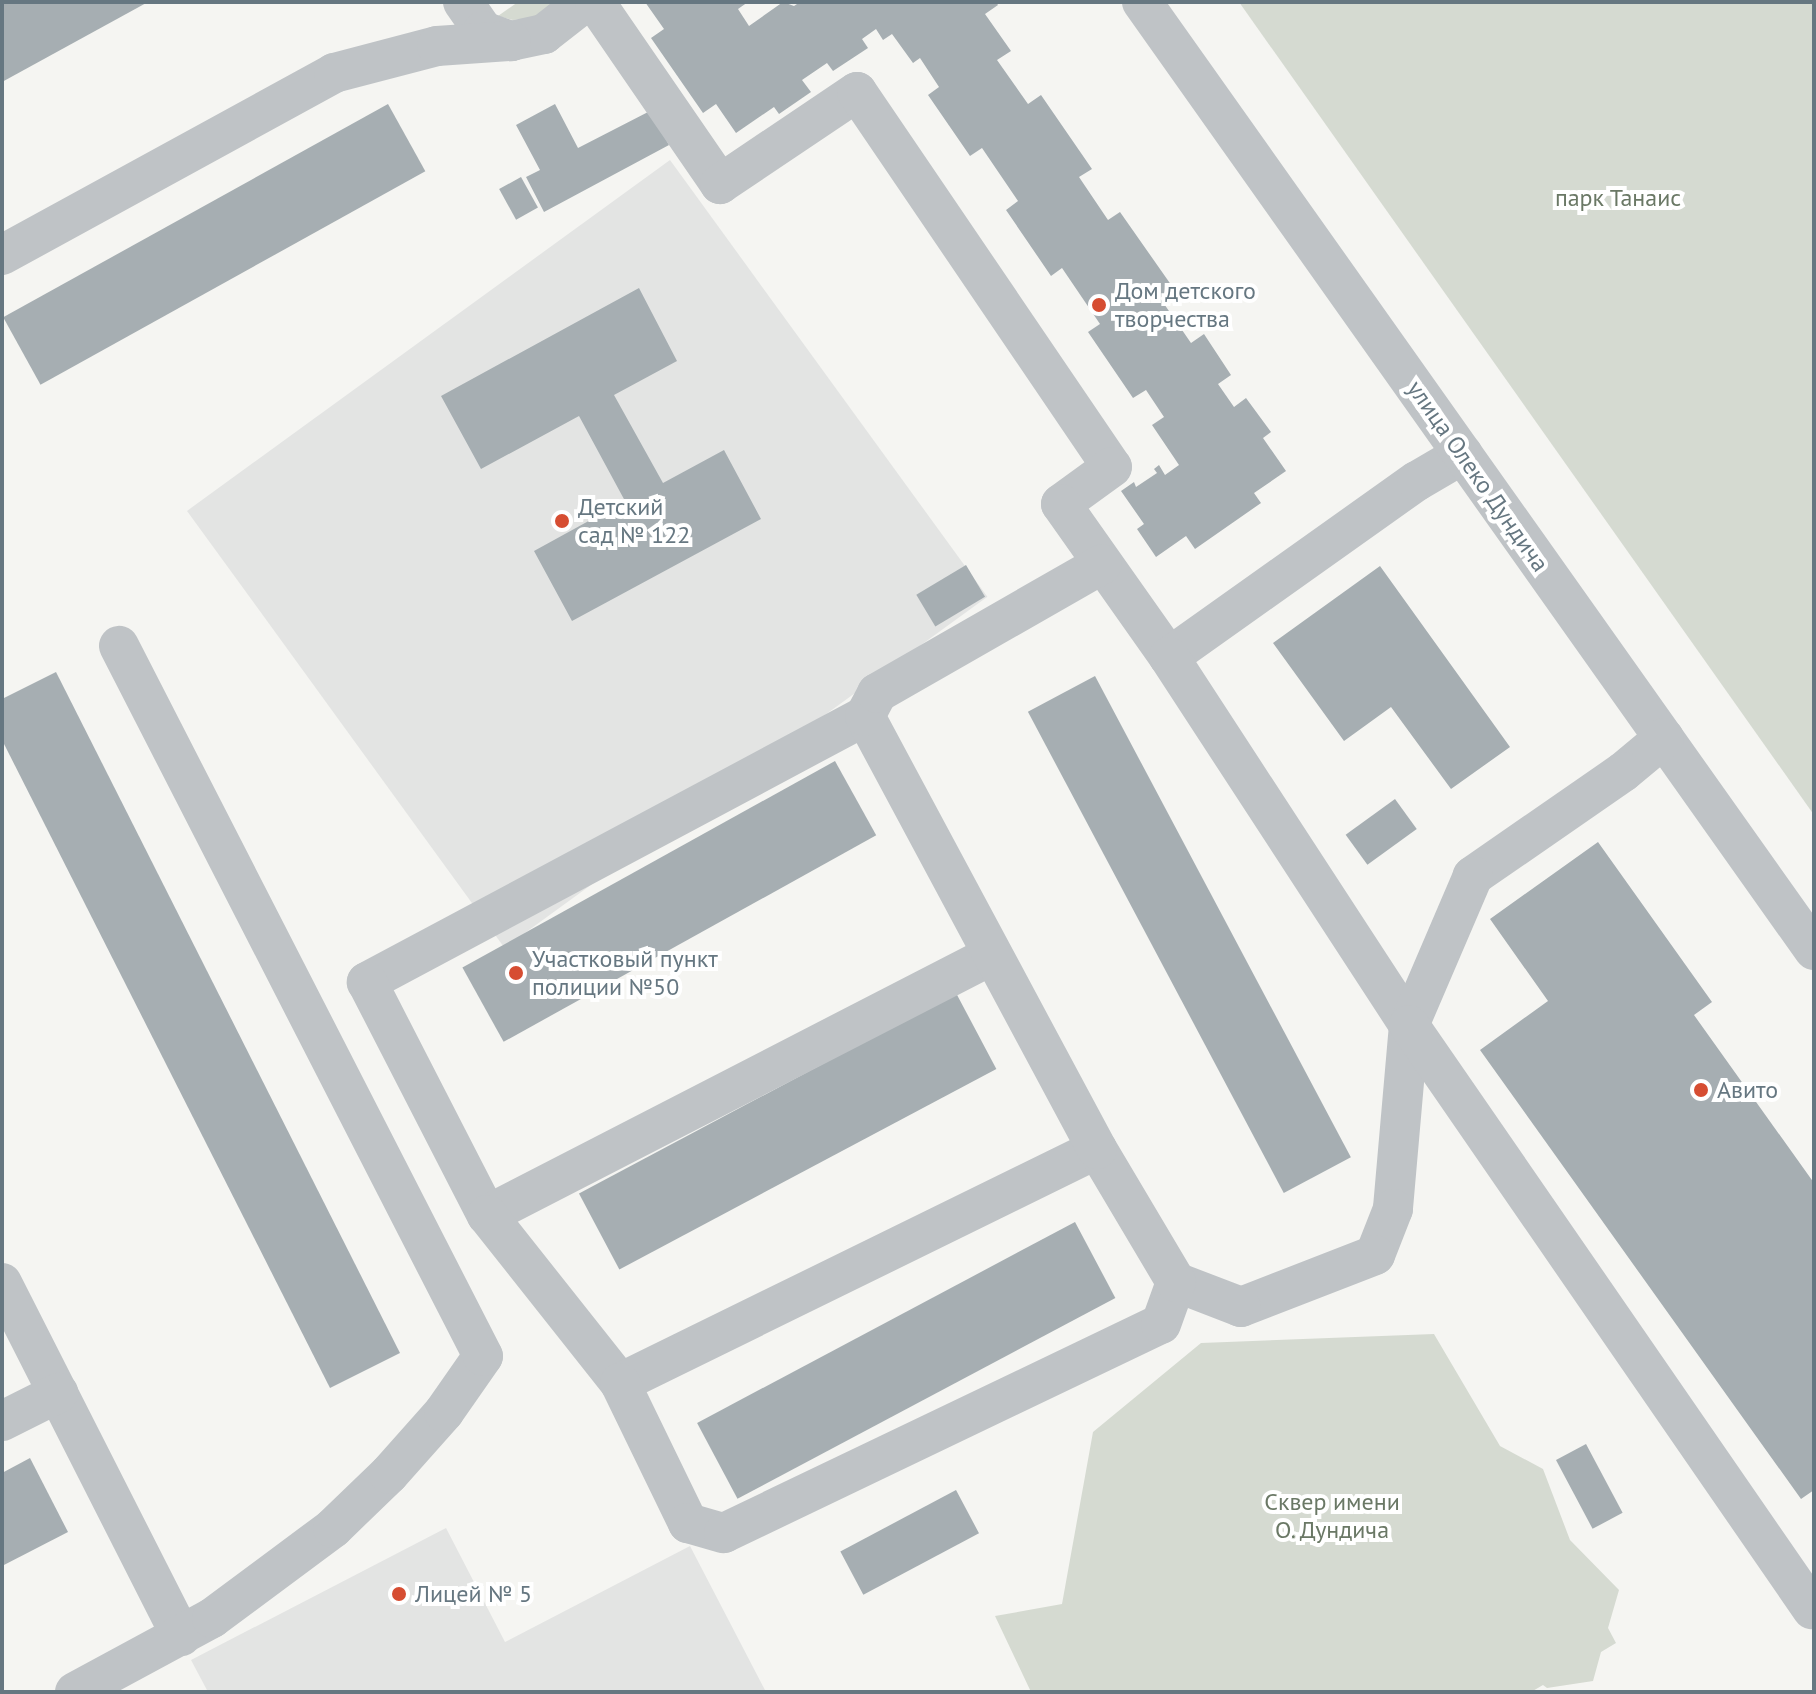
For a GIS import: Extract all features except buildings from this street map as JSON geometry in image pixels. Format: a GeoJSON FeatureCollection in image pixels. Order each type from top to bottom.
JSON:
{"type":"FeatureCollection","features":[{"type":"Feature","properties":{"kind":"street"},"geometry":{"type":"LineString","coordinates":[[2,255],[334,73],[437,46],[511,41],[544,34],[585,2]]}},
{"type":"Feature","properties":{"kind":"street"},"geometry":{"type":"LineString","coordinates":[[595,2],[720,184],[857,92],[1112,467],[1061,504],[1169,657],[1409,1025],[1813,1609]]}},
{"type":"Feature","properties":{"kind":"street","name":"улица Олеко Дундича"},"geometry":{"type":"LineString","coordinates":[[1142,2],[1814,950]]}},
{"type":"Feature","properties":{"kind":"street"},"geometry":{"type":"LineString","coordinates":[[464,4],[483,31],[511,41]]}},
{"type":"Feature","properties":{"kind":"street"},"geometry":{"type":"LineString","coordinates":[[437,46],[463,27],[464,4]]}},
{"type":"Feature","properties":{"kind":"street"},"geometry":{"type":"LineString","coordinates":[[1169,657],[1417,481],[1463,454]]}},
{"type":"Feature","properties":{"kind":"street"},"geometry":{"type":"LineString","coordinates":[[1102,564],[877,693],[865,716],[367,982],[487,1215],[620,1383],[688,1523],[724,1533],[1161,1324],[1176,1282]]}},
{"type":"Feature","properties":{"kind":"street"},"geometry":{"type":"LineString","coordinates":[[75,1692],[212,1618],[333,1528],[389,1474],[435,1422],[483,1356],[119,646]]}},
{"type":"Feature","properties":{"kind":"street"},"geometry":{"type":"LineString","coordinates":[[865,716],[1097,1149],[1176,1282],[1241,1307],[1375,1255],[1393,1209],[1409,1025],[1473,876],[1623,772],[1664,738]]}},
{"type":"Feature","properties":{"kind":"street"},"geometry":{"type":"LineString","coordinates":[[487,1215],[992,955]]}},
{"type":"Feature","properties":{"kind":"street"},"geometry":{"type":"LineString","coordinates":[[620,1383],[1097,1149]]}},
{"type":"Feature","properties":{"kind":"street"},"geometry":{"type":"LineString","coordinates":[[2,1283],[181,1636]]}},
{"type":"Feature","properties":{"kind":"street"},"geometry":{"type":"LineString","coordinates":[[2,1421],[58,1393]]}},
{"type":"Feature","properties":{"kind":"shaded area","name":"Детский сад № 122"},"geometry":{"type":"Polygon","coordinates":[[[670,160],[987,597],[504,948],[187,511],[670,160]]]}},
{"type":"Feature","properties":{"kind":"shaded area","name":"Лицей № 5"},"geometry":{"type":"Polygon","coordinates":[[[446,1528],[505,1642],[690,1546],[766,1692],[208,1692],[191,1660],[446,1528]]]}},
{"type":"Feature","properties":{"kind":"green space"},"geometry":{"type":"Polygon","coordinates":[[[518,2],[577,2],[560,15],[513,20],[498,16],[518,2]]]}},
{"type":"Feature","properties":{"kind":"green space","name":"парк Танаис"},"geometry":{"type":"Polygon","coordinates":[[[1239,2],[1814,2],[1814,815],[1239,2]]]}},
{"type":"Feature","properties":{"kind":"green space","name":"Сквер имени О. Дундича"},"geometry":{"type":"Polygon","coordinates":[[[1434,1334],[1500,1446],[1543,1469],[1570,1540],[1619,1590],[1608,1628],[1616,1643],[1601,1652],[1593,1681],[1547,1688],[1543,1685],[1531,1692],[1031,1692],[995,1616],[1062,1604],[1093,1432],[1201,1343],[1434,1334]]]}},
{"type":"Feature","properties":{"kind":"place","name":"Дом детского творчества"},"geometry":{"type":"Point","coordinates":[1099,305]}},
{"type":"Feature","properties":{"kind":"place","name":"Детский сад № 122"},"geometry":{"type":"Point","coordinates":[562,521]}},
{"type":"Feature","properties":{"kind":"place","name":"Участковый пункт полиции №50"},"geometry":{"type":"Point","coordinates":[516,973]}},
{"type":"Feature","properties":{"kind":"place","name":"Авито"},"geometry":{"type":"Point","coordinates":[1701,1090]}},
{"type":"Feature","properties":{"kind":"place","name":"Лицей № 5"},"geometry":{"type":"Point","coordinates":[399,1594]}}]}
